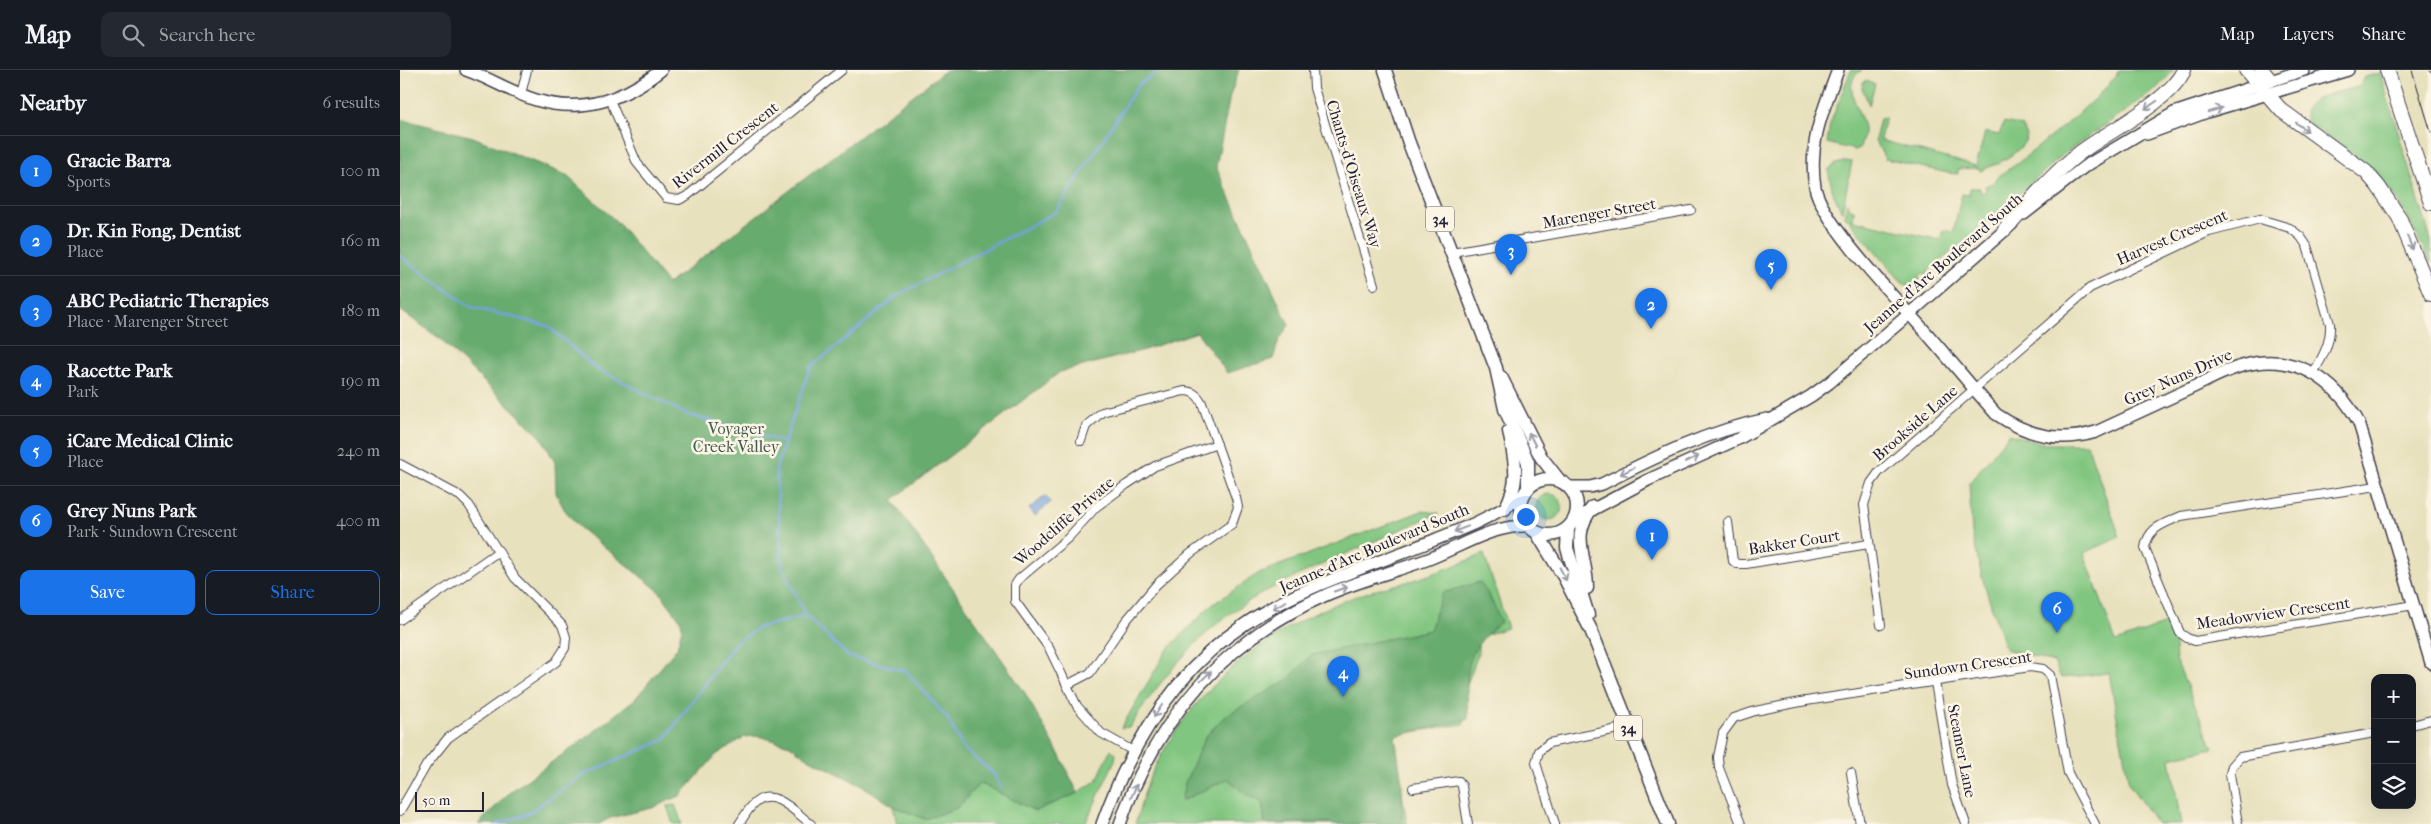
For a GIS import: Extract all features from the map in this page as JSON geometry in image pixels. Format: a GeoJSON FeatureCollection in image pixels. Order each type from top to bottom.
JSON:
{"type":"FeatureCollection","features":[{"type":"Feature","properties":{"kind":"highway"},"geometry":{"type":"LineString","coordinates":[[2005,229],[2076,155],[2162,97],[2176,84],[2184,70]]}},
{"type":"Feature","properties":{"kind":"highway"},"geometry":{"type":"LineString","coordinates":[[2246,70],[2287,116],[2366,172],[2378,186],[2399,217],[2431,294]]}},
{"type":"Feature","properties":{"kind":"highway"},"geometry":{"type":"LineString","coordinates":[[2387,70],[2431,202]]}},
{"type":"Feature","properties":{"kind":"highway"},"geometry":{"type":"LineString","coordinates":[[2392,70],[2431,202]]}},
{"type":"Feature","properties":{"kind":"main road"},"geometry":{"type":"LineString","coordinates":[[466,70],[487,77],[520,94],[558,104],[584,105],[622,96],[661,70]]}},
{"type":"Feature","properties":{"kind":"main road","name":"34"},"geometry":{"type":"LineString","coordinates":[[1385,70],[1409,143],[1496,368],[1505,409],[1528,462],[1526,491],[1521,512],[1564,576],[1591,630],[1668,824]]}},
{"type":"Feature","properties":{"kind":"main road","name":"Grey Nuns Drive"},"geometry":{"type":"LineString","coordinates":[[1838,70],[1818,123],[1814,145],[1815,189],[1828,217],[1996,414],[2015,426],[2035,434],[2067,438],[2096,432],[2244,365],[2277,363],[2312,373],[2334,388],[2349,405],[2359,423],[2431,663]]}},
{"type":"Feature","properties":{"kind":"main road","name":"Jeanne-d'Arc Boulevard South"},"geometry":{"type":"LineString","coordinates":[[2261,89],[2266,75],[2304,70]]}},
{"type":"Feature","properties":{"kind":"main road","name":"Jeanne-d'Arc Boulevard South"},"geometry":{"type":"LineString","coordinates":[[1571,524],[1593,508],[1694,458],[1740,438],[1776,418],[1829,383],[2005,229],[2084,167],[2136,138],[2207,112],[2261,89],[2348,70]]}},
{"type":"Feature","properties":{"kind":"main road","name":"34"},"geometry":{"type":"LineString","coordinates":[[1496,368],[1542,457],[1578,502],[1571,524],[1567,548],[1586,605],[1591,630]]}},
{"type":"Feature","properties":{"kind":"main road"},"geometry":{"type":"LineString","coordinates":[[1505,409],[1516,473],[1513,495],[1505,509]]}},
{"type":"Feature","properties":{"kind":"main road","name":"Jeanne-d'Arc Boulevard South"},"geometry":{"type":"LineString","coordinates":[[1564,483],[1590,487],[1602,484],[1705,437],[1735,426],[1776,418]]}},
{"type":"Feature","properties":{"kind":"main road"},"geometry":{"type":"LineString","coordinates":[[1526,491],[1542,479],[1564,483]]}},
{"type":"Feature","properties":{"kind":"main road","name":"Jeanne-d'Arc Boulevard South"},"geometry":{"type":"LineString","coordinates":[[1102,824],[1133,751],[1161,706],[1214,648],[1245,624],[1316,586],[1478,522],[1505,509],[1526,491]]}},
{"type":"Feature","properties":{"kind":"main road"},"geometry":{"type":"LineString","coordinates":[[1586,605],[1586,582],[1581,556],[1580,534],[1582,522],[1593,508]]}},
{"type":"Feature","properties":{"kind":"main road"},"geometry":{"type":"LineString","coordinates":[[1533,530],[1553,535],[1571,524]]}},
{"type":"Feature","properties":{"kind":"main road","name":"Jeanne-d'Arc Boulevard South"},"geometry":{"type":"LineString","coordinates":[[1120,824],[1148,759],[1178,711],[1200,682],[1244,642],[1327,594],[1454,550],[1497,530],[1516,526],[1533,530]]}},
{"type":"Feature","properties":{"kind":"main road"},"geometry":{"type":"LineString","coordinates":[[1133,751],[1148,759]]}},
{"type":"Feature","properties":{"kind":"street"},"geometry":{"type":"LineString","coordinates":[[520,94],[527,70]]}},
{"type":"Feature","properties":{"kind":"street","name":"Rivermill Crescent"},"geometry":{"type":"LineString","coordinates":[[610,100],[637,163],[666,198],[679,200],[687,196],[842,70]]}},
{"type":"Feature","properties":{"kind":"street","name":"Chants-d'Oiseaux Way"},"geometry":{"type":"LineString","coordinates":[[1313,70],[1314,88],[1374,285]]}},
{"type":"Feature","properties":{"kind":"street","name":"Marenger Street"},"geometry":{"type":"LineString","coordinates":[[1452,252],[1691,210]]}},
{"type":"Feature","properties":{"kind":"street","name":"Harvest Crescent"},"geometry":{"type":"LineString","coordinates":[[1974,389],[2090,288],[2209,232],[2260,219],[2290,228],[2301,237],[2307,246],[2330,329],[2327,347],[2312,373]]}},
{"type":"Feature","properties":{"kind":"street","name":"Brookside Lane"},"geometry":{"type":"LineString","coordinates":[[1881,626],[1864,505],[1871,483],[1879,472],[1974,389]]}},
{"type":"Feature","properties":{"kind":"street"},"geometry":{"type":"LineString","coordinates":[[1067,685],[1090,673],[1125,622],[1156,585],[1190,554],[1232,524],[1238,508],[1200,398],[1190,391],[1102,412],[1086,426],[1081,441]]}},
{"type":"Feature","properties":{"kind":"street","name":"Woodcliffe Private"},"geometry":{"type":"LineString","coordinates":[[1133,751],[1101,732],[1077,706],[1049,648],[1015,601],[1015,585],[1019,579],[1068,538],[1096,508],[1126,486],[1155,466],[1217,444]]}},
{"type":"Feature","properties":{"kind":"street"},"geometry":{"type":"LineString","coordinates":[[400,464],[465,500],[515,578],[562,625],[566,637],[565,648],[556,662],[448,738],[427,764],[400,811]]}},
{"type":"Feature","properties":{"kind":"street","name":"Meadowview Crescent"},"geometry":{"type":"LineString","coordinates":[[2377,486],[2181,516],[2155,528],[2146,538],[2145,548],[2180,633],[2196,641],[2414,605]]}},
{"type":"Feature","properties":{"kind":"street","name":"Bakker Court"},"geometry":{"type":"LineString","coordinates":[[1728,522],[1733,560],[1737,564],[1869,544]]}},
{"type":"Feature","properties":{"kind":"street"},"geometry":{"type":"LineString","coordinates":[[400,620],[499,551]]}},
{"type":"Feature","properties":{"kind":"street","name":"Sundown Crescent"},"geometry":{"type":"LineString","coordinates":[[1741,824],[1718,763],[1719,746],[1723,733],[1734,718],[1755,711],[1806,701],[2030,667],[2043,669],[2050,675],[2068,773],[2095,824]]}},
{"type":"Feature","properties":{"kind":"street","name":"Steamer Lane"},"geometry":{"type":"LineString","coordinates":[[1935,682],[1952,785],[1966,824]]}},
{"type":"Feature","properties":{"kind":"street"},"geometry":{"type":"LineString","coordinates":[[2416,725],[2431,720]]}},
{"type":"Feature","properties":{"kind":"street"},"geometry":{"type":"LineString","coordinates":[[1553,824],[1536,763],[1539,751],[1550,743],[1628,727]]}},
{"type":"Feature","properties":{"kind":"street"},"geometry":{"type":"LineString","coordinates":[[2238,824],[2230,774],[2232,766],[2240,757],[2371,734]]}},
{"type":"Feature","properties":{"kind":"street"},"geometry":{"type":"LineString","coordinates":[[1851,773],[1860,824]]}},
{"type":"Feature","properties":{"kind":"street"},"geometry":{"type":"LineString","coordinates":[[1413,788],[1460,782],[1468,824]]}},
{"type":"Feature","properties":{"kind":"street"},"geometry":{"type":"LineString","coordinates":[[739,824],[756,802],[765,797],[773,797],[811,824]]}},
{"type":"Feature","properties":{"kind":"green space","name":"Voyager Creek Valley"},"geometry":{"type":"Polygon","coordinates":[[[946,70],[1239,70],[1230,96],[1216,167],[1289,325],[1279,340],[1273,359],[1227,373],[1197,332],[1144,350],[1060,372],[892,500],[1025,693],[1078,793],[1035,811],[980,783],[957,808],[925,819],[893,806],[866,788],[806,757],[790,745],[758,736],[744,737],[716,755],[680,796],[652,808],[610,818],[599,824],[478,824],[510,792],[587,737],[635,699],[677,648],[682,628],[681,621],[659,591],[579,527],[564,509],[556,493],[555,462],[541,437],[439,338],[400,310],[400,119],[473,137],[566,175],[619,224],[668,284],[946,70]]]}},
{"type":"Feature","properties":{"kind":"green space"},"geometry":{"type":"Polygon","coordinates":[[[1851,70],[1862,70],[1855,75],[1852,82],[1853,97],[1864,130],[1860,148],[1855,150],[1827,143],[1830,124],[1851,70]]]}},
{"type":"Feature","properties":{"kind":"green space"},"geometry":{"type":"Polygon","coordinates":[[[2119,70],[2174,70],[2155,90],[2064,154],[1984,225],[1928,271],[1929,273],[1925,275],[1923,273],[1919,277],[1921,279],[1913,286],[1906,285],[1901,281],[1845,216],[1847,203],[1850,209],[1854,210],[1853,220],[1940,240],[1943,230],[1953,232],[1962,194],[1969,195],[1970,188],[1980,188],[1981,193],[1986,191],[1985,186],[1995,182],[2002,174],[2057,132],[2089,104],[2119,70]]]}},
{"type":"Feature","properties":{"kind":"green space"},"geometry":{"type":"Polygon","coordinates":[[[2380,73],[2431,240],[2431,264],[2403,210],[2384,183],[2353,155],[2308,123],[2305,114],[2307,107],[2321,97],[2358,87],[2365,77],[2380,73]]]}},
{"type":"Feature","properties":{"kind":"green space"},"geometry":{"type":"Polygon","coordinates":[[[1867,80],[1875,84],[1869,105],[1862,88],[1863,82],[1867,80]]]}},
{"type":"Feature","properties":{"kind":"green space"},"geometry":{"type":"Polygon","coordinates":[[[1885,117],[1880,140],[1976,166],[1985,132],[1999,135],[2004,122],[2022,126],[2027,136],[2020,148],[2008,158],[1980,171],[1979,168],[1958,169],[1958,174],[1948,173],[1885,159],[1875,140],[1880,119],[1885,117]]]}},
{"type":"Feature","properties":{"kind":"green space"},"geometry":{"type":"Polygon","coordinates":[[[1846,161],[1852,162],[1842,212],[1833,193],[1828,170],[1836,164],[1846,161]]]}},
{"type":"Feature","properties":{"kind":"green space"},"geometry":{"type":"Polygon","coordinates":[[[2009,434],[2045,444],[2087,444],[2120,537],[2084,553],[2116,642],[2168,623],[2175,645],[2176,660],[2213,748],[2170,758],[2181,824],[2157,824],[2129,784],[2109,673],[2061,678],[2054,662],[2005,649],[1982,577],[1972,533],[1969,483],[2009,434]]]}},
{"type":"Feature","properties":{"kind":"green space"},"geometry":{"type":"Polygon","coordinates":[[[1549,494],[1558,498],[1562,507],[1558,516],[1549,520],[1540,516],[1536,507],[1540,498],[1549,494]]]}},
{"type":"Feature","properties":{"kind":"green space"},"geometry":{"type":"Polygon","coordinates":[[[1422,511],[1439,513],[1290,579],[1258,596],[1227,616],[1200,639],[1178,662],[1148,700],[1130,727],[1121,728],[1167,650],[1209,607],[1259,573],[1422,511]]]}},
{"type":"Feature","properties":{"kind":"green space"},"geometry":{"type":"Polygon","coordinates":[[[1484,554],[1508,628],[1478,637],[1478,654],[1464,693],[1464,724],[1393,735],[1407,824],[1135,824],[1150,777],[1186,717],[1208,691],[1259,646],[1288,628],[1351,598],[1423,577],[1484,554]]]}},
{"type":"Feature","properties":{"kind":"green space"},"geometry":{"type":"Polygon","coordinates":[[[1480,582],[1490,597],[1501,622],[1479,644],[1469,665],[1467,677],[1468,719],[1395,736],[1402,783],[1402,824],[1311,822],[1265,824],[1262,802],[1246,795],[1228,779],[1181,801],[1185,783],[1205,737],[1225,716],[1286,681],[1312,655],[1430,630],[1442,593],[1480,582]]]}},
{"type":"Feature","properties":{"kind":"green space"},"geometry":{"type":"Polygon","coordinates":[[[1111,749],[1116,754],[1115,760],[1085,824],[897,824],[893,806],[925,819],[957,808],[980,783],[1035,811],[1078,793],[1097,780],[1111,749]]]}},
{"type":"Feature","properties":{"kind":"green space"},"geometry":{"type":"Polygon","coordinates":[[[675,805],[682,824],[673,824],[667,806],[675,805]]]}},
{"type":"Feature","properties":{"kind":"water"},"geometry":{"type":"Polygon","coordinates":[[[1045,496],[1051,502],[1035,516],[1029,509],[1045,496]]]}},
{"type":"Feature","properties":{"kind":"waterway"},"geometry":{"type":"LineString","coordinates":[[1001,788],[994,774],[963,748],[948,719],[906,671],[848,656],[806,616],[782,566],[776,468],[810,368],[898,295],[1056,212],[1139,84],[1162,70]]}},
{"type":"Feature","properties":{"kind":"waterway"},"geometry":{"type":"LineString","coordinates":[[400,256],[471,307],[548,326],[595,368],[686,414],[784,442]]}},
{"type":"Feature","properties":{"kind":"waterway"},"geometry":{"type":"LineString","coordinates":[[497,824],[527,814],[581,776],[664,740],[735,643],[760,627],[806,616]]}},
{"type":"Feature","properties":{"kind":"tram line"},"geometry":{"type":"LineString","coordinates":[[2412,70],[2431,132]]}},
{"type":"Feature","properties":{"kind":"place","name":"ABC Pediatric Therapies"},"geometry":{"type":"Point","coordinates":[1511,275]}},
{"type":"Feature","properties":{"kind":"place","name":"iCare Medical Clinic"},"geometry":{"type":"Point","coordinates":[1771,290]}},
{"type":"Feature","properties":{"kind":"place","name":"Dr. Kin Fong, Dentist"},"geometry":{"type":"Point","coordinates":[1651,329]}},
{"type":"Feature","properties":{"kind":"place","name":"Gracie Barra"},"geometry":{"type":"Point","coordinates":[1652,560]}},
{"type":"Feature","properties":{"kind":"place","name":"Grey Nuns Park"},"geometry":{"type":"Point","coordinates":[2057,633]}},
{"type":"Feature","properties":{"kind":"place","name":"Racette Park"},"geometry":{"type":"Point","coordinates":[1343,697]}}]}
